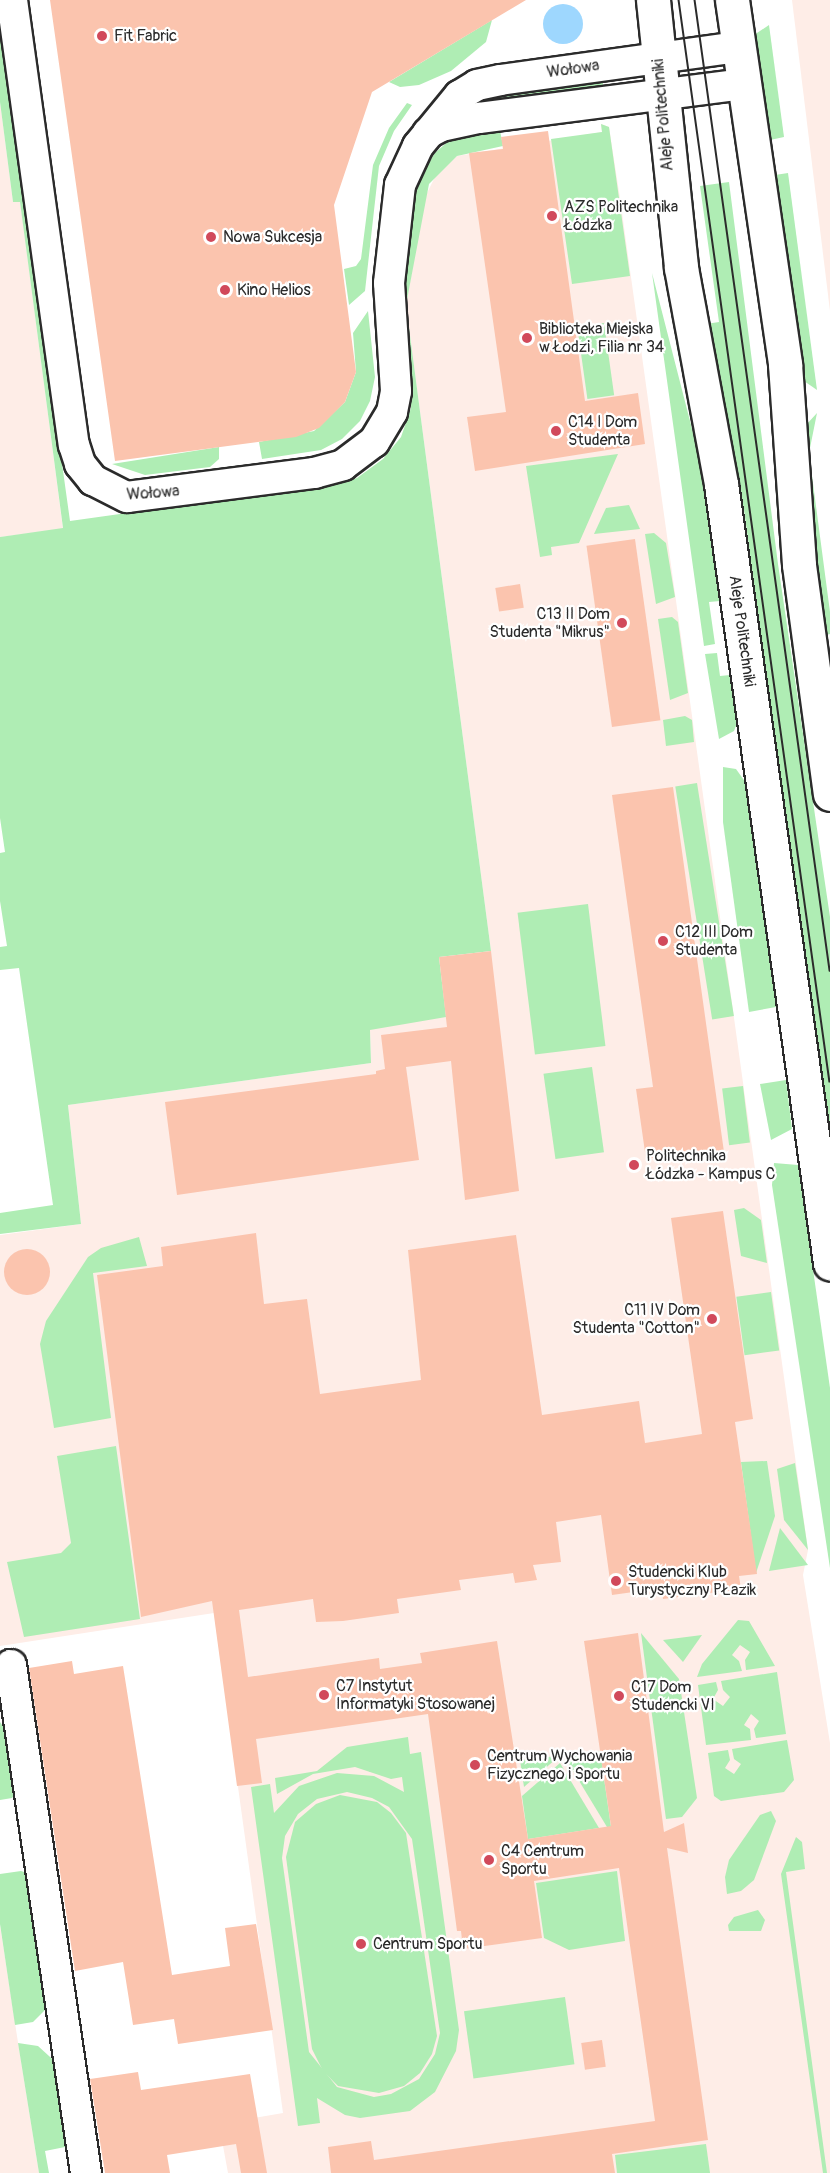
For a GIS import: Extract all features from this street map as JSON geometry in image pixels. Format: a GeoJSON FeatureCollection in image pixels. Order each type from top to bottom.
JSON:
{"type":"FeatureCollection","features":[{"type":"Feature","properties":{"kind":"main road","name":"Aleje Politechniki"},"geometry":{"type":"LineString","coordinates":[[653,0],[681,268],[723,499],[830,1263]]}},
{"type":"Feature","properties":{"kind":"main road"},"geometry":{"type":"LineString","coordinates":[[732,0],[786,364],[794,514],[830,795]]}},
{"type":"Feature","properties":{"kind":"street","name":"Wołowa"},"geometry":{"type":"LineString","coordinates":[[12,0],[74,445],[84,471],[116,495],[138,497],[315,473],[356,458],[374,442],[392,412],[396,391],[389,283],[397,197],[407,163],[428,133],[459,96],[477,85],[739,47]]}},
{"type":"Feature","properties":{"kind":"street"},"geometry":{"type":"LineString","coordinates":[[428,133],[441,126],[479,118],[745,84]]}},
{"type":"Feature","properties":{"kind":"street"},"geometry":{"type":"LineString","coordinates":[[11,1665],[86,2173]]}},
{"type":"Feature","properties":{"kind":"shaded area"},"geometry":{"type":"Polygon","coordinates":[[[792,0],[830,0],[830,311],[792,0]]]}},
{"type":"Feature","properties":{"kind":"shaded area"},"geometry":{"type":"Polygon","coordinates":[[[0,102],[13,202],[20,201],[63,529],[0,537],[0,102]]]}},
{"type":"Feature","properties":{"kind":"shaded area","name":"Politechnika Łódzka - Kampus C"},"geometry":{"type":"Polygon","coordinates":[[[601,124],[609,127],[620,198],[808,1550],[803,1575],[830,1743],[830,2173],[228,2173],[219,2124],[283,2113],[214,1613],[0,1646],[0,1235],[81,1224],[68,1105],[371,1063],[370,1030],[491,951],[406,305],[425,197],[436,175],[457,156],[602,132],[601,124]]]}},
{"type":"Feature","properties":{"kind":"shaded area"},"geometry":{"type":"Polygon","coordinates":[[[0,1925],[17,2036],[39,2173],[0,2173],[0,1925]]]}},
{"type":"Feature","properties":{"kind":"green space"},"geometry":{"type":"Polygon","coordinates":[[[0,18],[70,521],[341,483],[357,478],[383,459],[401,437],[411,408],[403,294],[413,194],[418,179],[435,153],[453,137],[499,125],[503,146],[457,156],[429,184],[406,305],[491,951],[439,957],[446,1017],[370,1030],[371,1063],[68,1105],[81,1224],[0,1234],[0,1213],[53,1205],[19,968],[0,970],[0,947],[7,946],[0,901],[0,853],[5,852],[0,818],[0,537],[63,528],[20,202],[13,202],[0,102],[0,18]]]}},
{"type":"Feature","properties":{"kind":"green space"},"geometry":{"type":"Polygon","coordinates":[[[492,20],[486,42],[451,71],[419,85],[400,87],[389,82],[492,20]]]}},
{"type":"Feature","properties":{"kind":"green space"},"geometry":{"type":"Polygon","coordinates":[[[769,25],[784,137],[770,140],[754,35],[769,25]]]}},
{"type":"Feature","properties":{"kind":"green space"},"geometry":{"type":"Polygon","coordinates":[[[602,79],[604,89],[476,107],[474,101],[602,79]]]}},
{"type":"Feature","properties":{"kind":"green space"},"geometry":{"type":"Polygon","coordinates":[[[407,103],[412,105],[394,131],[379,166],[365,291],[349,305],[344,269],[356,266],[361,259],[373,165],[389,128],[407,103]]]}},
{"type":"Feature","properties":{"kind":"green space"},"geometry":{"type":"Polygon","coordinates":[[[601,124],[609,127],[630,276],[572,284],[551,139],[602,132],[601,124]]]}},
{"type":"Feature","properties":{"kind":"green space"},"geometry":{"type":"Polygon","coordinates":[[[788,173],[817,390],[804,381],[775,175],[788,173]]]}},
{"type":"Feature","properties":{"kind":"green space"},"geometry":{"type":"Polygon","coordinates":[[[729,182],[778,564],[830,917],[830,1141],[744,510],[706,324],[719,322],[700,186],[729,182]]]}},
{"type":"Feature","properties":{"kind":"green space"},"geometry":{"type":"Polygon","coordinates":[[[652,273],[699,456],[720,601],[709,602],[715,644],[704,646],[652,273]]]}},
{"type":"Feature","properties":{"kind":"green space"},"geometry":{"type":"Polygon","coordinates":[[[368,311],[375,377],[370,401],[360,421],[342,439],[321,450],[262,459],[259,442],[314,431],[345,402],[356,372],[353,333],[368,311]]]}},
{"type":"Feature","properties":{"kind":"green space"},"geometry":{"type":"Polygon","coordinates":[[[604,323],[614,395],[587,399],[577,327],[604,323]]]}},
{"type":"Feature","properties":{"kind":"green space"},"geometry":{"type":"Polygon","coordinates":[[[817,413],[809,453],[830,612],[830,634],[826,635],[806,484],[806,425],[817,413]]]}},
{"type":"Feature","properties":{"kind":"green space"},"geometry":{"type":"Polygon","coordinates":[[[219,447],[219,459],[210,467],[145,475],[112,464],[219,447]]]}},
{"type":"Feature","properties":{"kind":"green space"},"geometry":{"type":"Polygon","coordinates":[[[618,454],[579,543],[551,547],[552,555],[540,557],[526,466],[618,454]]]}},
{"type":"Feature","properties":{"kind":"green space"},"geometry":{"type":"Polygon","coordinates":[[[629,505],[640,529],[594,534],[606,508],[629,505]]]}},
{"type":"Feature","properties":{"kind":"green space"},"geometry":{"type":"Polygon","coordinates":[[[654,533],[666,543],[675,597],[656,604],[645,534],[654,533]]]}},
{"type":"Feature","properties":{"kind":"green space"},"geometry":{"type":"Polygon","coordinates":[[[672,617],[678,622],[688,693],[670,700],[658,619],[672,617]]]}},
{"type":"Feature","properties":{"kind":"green space"},"geometry":{"type":"Polygon","coordinates":[[[717,653],[720,676],[730,675],[737,723],[734,731],[719,739],[705,654],[717,653]]]}},
{"type":"Feature","properties":{"kind":"green space"},"geometry":{"type":"Polygon","coordinates":[[[685,716],[692,720],[694,742],[666,746],[663,720],[685,716]]]}},
{"type":"Feature","properties":{"kind":"green space"},"geometry":{"type":"Polygon","coordinates":[[[723,767],[736,769],[746,783],[776,1007],[749,1012],[723,822],[723,767]]]}},
{"type":"Feature","properties":{"kind":"green space"},"geometry":{"type":"Polygon","coordinates":[[[697,783],[734,1016],[712,1020],[675,786],[697,783]]]}},
{"type":"Feature","properties":{"kind":"green space"},"geometry":{"type":"Polygon","coordinates":[[[588,904],[605,1046],[535,1055],[518,913],[588,904]]]}},
{"type":"Feature","properties":{"kind":"green space"},"geometry":{"type":"Polygon","coordinates":[[[592,1067],[604,1152],[555,1159],[543,1074],[592,1067]]]}},
{"type":"Feature","properties":{"kind":"green space"},"geometry":{"type":"Polygon","coordinates":[[[786,1080],[792,1129],[771,1140],[760,1084],[786,1080]]]}},
{"type":"Feature","properties":{"kind":"green space"},"geometry":{"type":"Polygon","coordinates":[[[743,1086],[750,1143],[729,1145],[722,1089],[743,1086]]]}},
{"type":"Feature","properties":{"kind":"green space"},"geometry":{"type":"Polygon","coordinates":[[[774,1163],[798,1165],[830,1388],[830,1568],[772,1185],[774,1163]]]}},
{"type":"Feature","properties":{"kind":"green space"},"geometry":{"type":"Polygon","coordinates":[[[744,1208],[761,1220],[767,1263],[741,1256],[734,1210],[744,1208]]]}},
{"type":"Feature","properties":{"kind":"green space"},"geometry":{"type":"Polygon","coordinates":[[[139,1237],[147,1266],[93,1273],[111,1418],[54,1428],[40,1344],[46,1321],[88,1257],[101,1248],[139,1237]]]}},
{"type":"Feature","properties":{"kind":"green space"},"geometry":{"type":"Polygon","coordinates":[[[771,1292],[779,1350],[745,1355],[736,1297],[771,1292]]]}},
{"type":"Feature","properties":{"kind":"green space"},"geometry":{"type":"Polygon","coordinates":[[[116,1446],[140,1619],[24,1637],[7,1562],[61,1553],[71,1543],[57,1456],[116,1446]]]}},
{"type":"Feature","properties":{"kind":"green space"},"geometry":{"type":"Polygon","coordinates":[[[767,1461],[775,1516],[756,1573],[741,1462],[767,1461]]]}},
{"type":"Feature","properties":{"kind":"green space"},"geometry":{"type":"Polygon","coordinates":[[[795,1463],[808,1550],[784,1520],[777,1469],[795,1463]]]}},
{"type":"Feature","properties":{"kind":"green space"},"geometry":{"type":"Polygon","coordinates":[[[780,1528],[808,1565],[769,1571],[780,1528]]]}},
{"type":"Feature","properties":{"kind":"green space"},"geometry":{"type":"Polygon","coordinates":[[[738,1620],[749,1621],[775,1666],[746,1670],[745,1660],[750,1652],[740,1645],[732,1655],[739,1661],[742,1671],[697,1677],[702,1664],[738,1620]]]}},
{"type":"Feature","properties":{"kind":"green space"},"geometry":{"type":"Polygon","coordinates":[[[641,1633],[679,1679],[697,1798],[682,1817],[666,1819],[641,1633]]]}},
{"type":"Feature","properties":{"kind":"green space"},"geometry":{"type":"Polygon","coordinates":[[[702,1635],[683,1662],[663,1640],[702,1635]]]}},
{"type":"Feature","properties":{"kind":"green space"},"geometry":{"type":"Polygon","coordinates":[[[777,1672],[786,1734],[756,1738],[754,1729],[759,1721],[751,1714],[744,1725],[750,1729],[751,1740],[706,1745],[698,1685],[716,1682],[718,1690],[713,1699],[723,1706],[730,1697],[723,1690],[721,1681],[777,1672]]]}},
{"type":"Feature","properties":{"kind":"green space"},"geometry":{"type":"Polygon","coordinates":[[[0,1722],[7,1732],[18,1790],[12,1798],[0,1800],[0,1722]]]}},
{"type":"Feature","properties":{"kind":"green space"},"geometry":{"type":"Polygon","coordinates":[[[408,1737],[410,1754],[421,1752],[459,2030],[456,2051],[435,2092],[410,2111],[360,2118],[345,2115],[317,2098],[320,2123],[298,2126],[251,1787],[270,1784],[274,1813],[299,1786],[337,1773],[374,1776],[404,1792],[402,1777],[391,1779],[355,1767],[313,1774],[277,1794],[275,1778],[317,1771],[347,1747],[408,1737]],[[347,1792],[317,1799],[298,1814],[285,1836],[282,1858],[309,2052],[337,2087],[374,2097],[391,2094],[419,2079],[435,2054],[440,2033],[412,1839],[389,1807],[372,1798],[347,1792]]]}},
{"type":"Feature","properties":{"kind":"green space"},"geometry":{"type":"Polygon","coordinates":[[[787,1740],[794,1780],[784,1792],[721,1801],[714,1796],[708,1753],[728,1750],[730,1760],[725,1768],[734,1774],[741,1764],[734,1759],[732,1749],[787,1740]]]}},
{"type":"Feature","properties":{"kind":"green space"},"geometry":{"type":"Polygon","coordinates":[[[600,1751],[611,1827],[607,1827],[564,1756],[600,1751]]]}},
{"type":"Feature","properties":{"kind":"green space"},"geometry":{"type":"Polygon","coordinates":[[[557,1756],[557,1758],[524,1787],[520,1760],[557,1756]]]}},
{"type":"Feature","properties":{"kind":"green space"},"geometry":{"type":"Polygon","coordinates":[[[560,1763],[599,1828],[528,1839],[522,1796],[560,1763]]]}},
{"type":"Feature","properties":{"kind":"green space","name":"Centrum Sportu"},"geometry":{"type":"Polygon","coordinates":[[[340,1795],[377,1802],[391,1813],[406,1833],[437,2036],[432,2054],[420,2073],[404,2086],[379,2093],[338,2086],[323,2071],[312,2049],[286,1857],[295,1822],[316,1804],[340,1795]]]}},
{"type":"Feature","properties":{"kind":"green space"},"geometry":{"type":"Polygon","coordinates":[[[771,1811],[776,1821],[754,1880],[741,1891],[727,1894],[725,1877],[729,1860],[760,1815],[771,1811]]]}},
{"type":"Feature","properties":{"kind":"green space"},"geometry":{"type":"Polygon","coordinates":[[[796,1837],[802,1842],[805,1869],[786,1872],[827,2173],[823,2173],[781,1874],[796,1837]]]}},
{"type":"Feature","properties":{"kind":"green space"},"geometry":{"type":"Polygon","coordinates":[[[21,1871],[27,1873],[47,2008],[33,2022],[15,2025],[0,1924],[0,1874],[21,1871]]]}},
{"type":"Feature","properties":{"kind":"green space"},"geometry":{"type":"Polygon","coordinates":[[[617,1871],[625,1941],[569,1950],[544,1938],[536,1883],[617,1871]]]}},
{"type":"Feature","properties":{"kind":"green space"},"geometry":{"type":"Polygon","coordinates":[[[758,1910],[765,1920],[761,1931],[729,1931],[728,1925],[734,1917],[758,1910]]]}},
{"type":"Feature","properties":{"kind":"green space"},"geometry":{"type":"Polygon","coordinates":[[[565,1997],[574,2064],[473,2079],[464,2011],[565,1997]]]}},
{"type":"Feature","properties":{"kind":"green space"},"geometry":{"type":"Polygon","coordinates":[[[18,2043],[38,2046],[60,2066],[54,2068],[65,2139],[71,2138],[65,2147],[45,2151],[49,2173],[39,2173],[18,2043]]]}},
{"type":"Feature","properties":{"kind":"green space"},"geometry":{"type":"Polygon","coordinates":[[[706,2144],[710,2173],[617,2173],[615,2155],[706,2144]]]}},
{"type":"Feature","properties":{"kind":"water"},"geometry":{"type":"Polygon","coordinates":[[[563,4],[571,5],[577,10],[582,16],[582,32],[577,38],[571,43],[563,44],[555,43],[549,38],[544,32],[543,24],[544,16],[549,10],[555,5],[563,4]]]}},
{"type":"Feature","properties":{"kind":"building","name":"Nowa Sukcesja"},"geometry":{"type":"Polygon","coordinates":[[[50,0],[526,0],[372,92],[334,205],[356,372],[345,402],[319,428],[296,437],[115,461],[50,0]]]}},
{"type":"Feature","properties":{"kind":"building"},"geometry":{"type":"Polygon","coordinates":[[[548,131],[585,401],[638,393],[645,444],[475,471],[467,417],[506,412],[469,153],[503,149],[501,137],[548,131]]]}},
{"type":"Feature","properties":{"kind":"building","name":"C13 II Dom Studenta \"Mikrus\""},"geometry":{"type":"Polygon","coordinates":[[[635,539],[660,720],[612,727],[586,546],[635,539]]]}},
{"type":"Feature","properties":{"kind":"building"},"geometry":{"type":"Polygon","coordinates":[[[520,584],[524,608],[499,612],[495,588],[520,584]]]}},
{"type":"Feature","properties":{"kind":"building","name":"C12 III Dom Studenta"},"geometry":{"type":"Polygon","coordinates":[[[673,787],[724,1152],[663,1160],[662,1156],[646,1159],[636,1089],[653,1087],[612,795],[673,787]]]}},
{"type":"Feature","properties":{"kind":"building"},"geometry":{"type":"Polygon","coordinates":[[[491,951],[519,1191],[465,1200],[451,1061],[406,1067],[419,1160],[177,1195],[165,1102],[376,1074],[376,1071],[385,1069],[381,1035],[447,1027],[439,957],[491,951]]]}},
{"type":"Feature","properties":{"kind":"building"},"geometry":{"type":"Polygon","coordinates":[[[723,1211],[753,1419],[735,1422],[757,1574],[739,1576],[741,1589],[663,1599],[662,1588],[612,1595],[601,1515],[556,1522],[561,1562],[533,1565],[537,1580],[515,1583],[513,1573],[459,1580],[461,1590],[397,1599],[399,1613],[343,1621],[316,1622],[313,1599],[239,1610],[248,1677],[379,1658],[380,1669],[422,1663],[420,1653],[497,1641],[528,1839],[611,1826],[584,1641],[638,1633],[664,1832],[684,1823],[688,1853],[667,1848],[708,2140],[612,2154],[615,2173],[331,2173],[328,2147],[371,2141],[374,2160],[655,2121],[619,1868],[534,1881],[542,1938],[463,1949],[461,1931],[457,1931],[428,1714],[256,1739],[262,1783],[237,1786],[212,1601],[141,1617],[97,1275],[163,1266],[161,1247],[256,1233],[264,1304],[307,1299],[320,1394],[421,1380],[408,1250],[516,1235],[542,1415],[639,1401],[645,1443],[702,1434],[671,1218],[723,1211]]]}},
{"type":"Feature","properties":{"kind":"building"},"geometry":{"type":"Polygon","coordinates":[[[32,1249],[44,1255],[49,1263],[49,1281],[44,1289],[36,1294],[22,1295],[14,1292],[7,1285],[4,1267],[7,1259],[14,1252],[32,1249]]]}},
{"type":"Feature","properties":{"kind":"building"},"geometry":{"type":"Polygon","coordinates":[[[72,1661],[74,1674],[123,1666],[172,1975],[230,1966],[225,1928],[256,1924],[273,2030],[178,2044],[174,2019],[133,2025],[123,1962],[75,1971],[29,1668],[72,1661]]]}},
{"type":"Feature","properties":{"kind":"building"},"geometry":{"type":"Polygon","coordinates":[[[602,2040],[606,2067],[585,2070],[581,2043],[602,2040]]]}},
{"type":"Feature","properties":{"kind":"building"},"geometry":{"type":"Polygon","coordinates":[[[138,2072],[141,2090],[250,2074],[267,2173],[241,2173],[236,2144],[167,2155],[170,2173],[105,2173],[90,2079],[138,2072]]]}},
{"type":"Feature","properties":{"kind":"tram line"},"geometry":{"type":"LineString","coordinates":[[679,0],[830,1082]]}},
{"type":"Feature","properties":{"kind":"tram line"},"geometry":{"type":"LineString","coordinates":[[695,0],[830,971]]}},
{"type":"Feature","properties":{"kind":"place","name":"Fit Fabric"},"geometry":{"type":"Point","coordinates":[102,36]}},
{"type":"Feature","properties":{"kind":"place","name":"AZS Politechnika Łódzka"},"geometry":{"type":"Point","coordinates":[552,216]}},
{"type":"Feature","properties":{"kind":"place","name":"Nowa Sukcesja"},"geometry":{"type":"Point","coordinates":[211,237]}},
{"type":"Feature","properties":{"kind":"place","name":"Kino Helios"},"geometry":{"type":"Point","coordinates":[225,290]}},
{"type":"Feature","properties":{"kind":"place","name":"Biblioteka Miejska w Łodzi, Filia nr 34"},"geometry":{"type":"Point","coordinates":[527,338]}},
{"type":"Feature","properties":{"kind":"place","name":"C14 I Dom Studenta"},"geometry":{"type":"Point","coordinates":[556,431]}},
{"type":"Feature","properties":{"kind":"place","name":"C13 II Dom Studenta \"Mikrus\""},"geometry":{"type":"Point","coordinates":[622,623]}},
{"type":"Feature","properties":{"kind":"place","name":"C12 III Dom Studenta"},"geometry":{"type":"Point","coordinates":[663,941]}},
{"type":"Feature","properties":{"kind":"place","name":"Politechnika Łódzka - Kampus C"},"geometry":{"type":"Point","coordinates":[634,1165]}},
{"type":"Feature","properties":{"kind":"place","name":"C11 IV Dom Studenta \"Cotton\""},"geometry":{"type":"Point","coordinates":[712,1319]}},
{"type":"Feature","properties":{"kind":"place","name":"Studencki Klub Turystyczny PŁazik"},"geometry":{"type":"Point","coordinates":[616,1581]}},
{"type":"Feature","properties":{"kind":"place","name":"C7 Instytut Informatyki Stosowanej"},"geometry":{"type":"Point","coordinates":[324,1695]}},
{"type":"Feature","properties":{"kind":"place","name":"C17 Dom Studencki VI"},"geometry":{"type":"Point","coordinates":[619,1696]}},
{"type":"Feature","properties":{"kind":"place","name":"Centrum Wychowania Fizycznego i Sportu"},"geometry":{"type":"Point","coordinates":[475,1765]}},
{"type":"Feature","properties":{"kind":"place","name":"C4 Centrum Sportu"},"geometry":{"type":"Point","coordinates":[489,1860]}},
{"type":"Feature","properties":{"kind":"place","name":"Centrum Sportu"},"geometry":{"type":"Point","coordinates":[361,1944]}}]}
